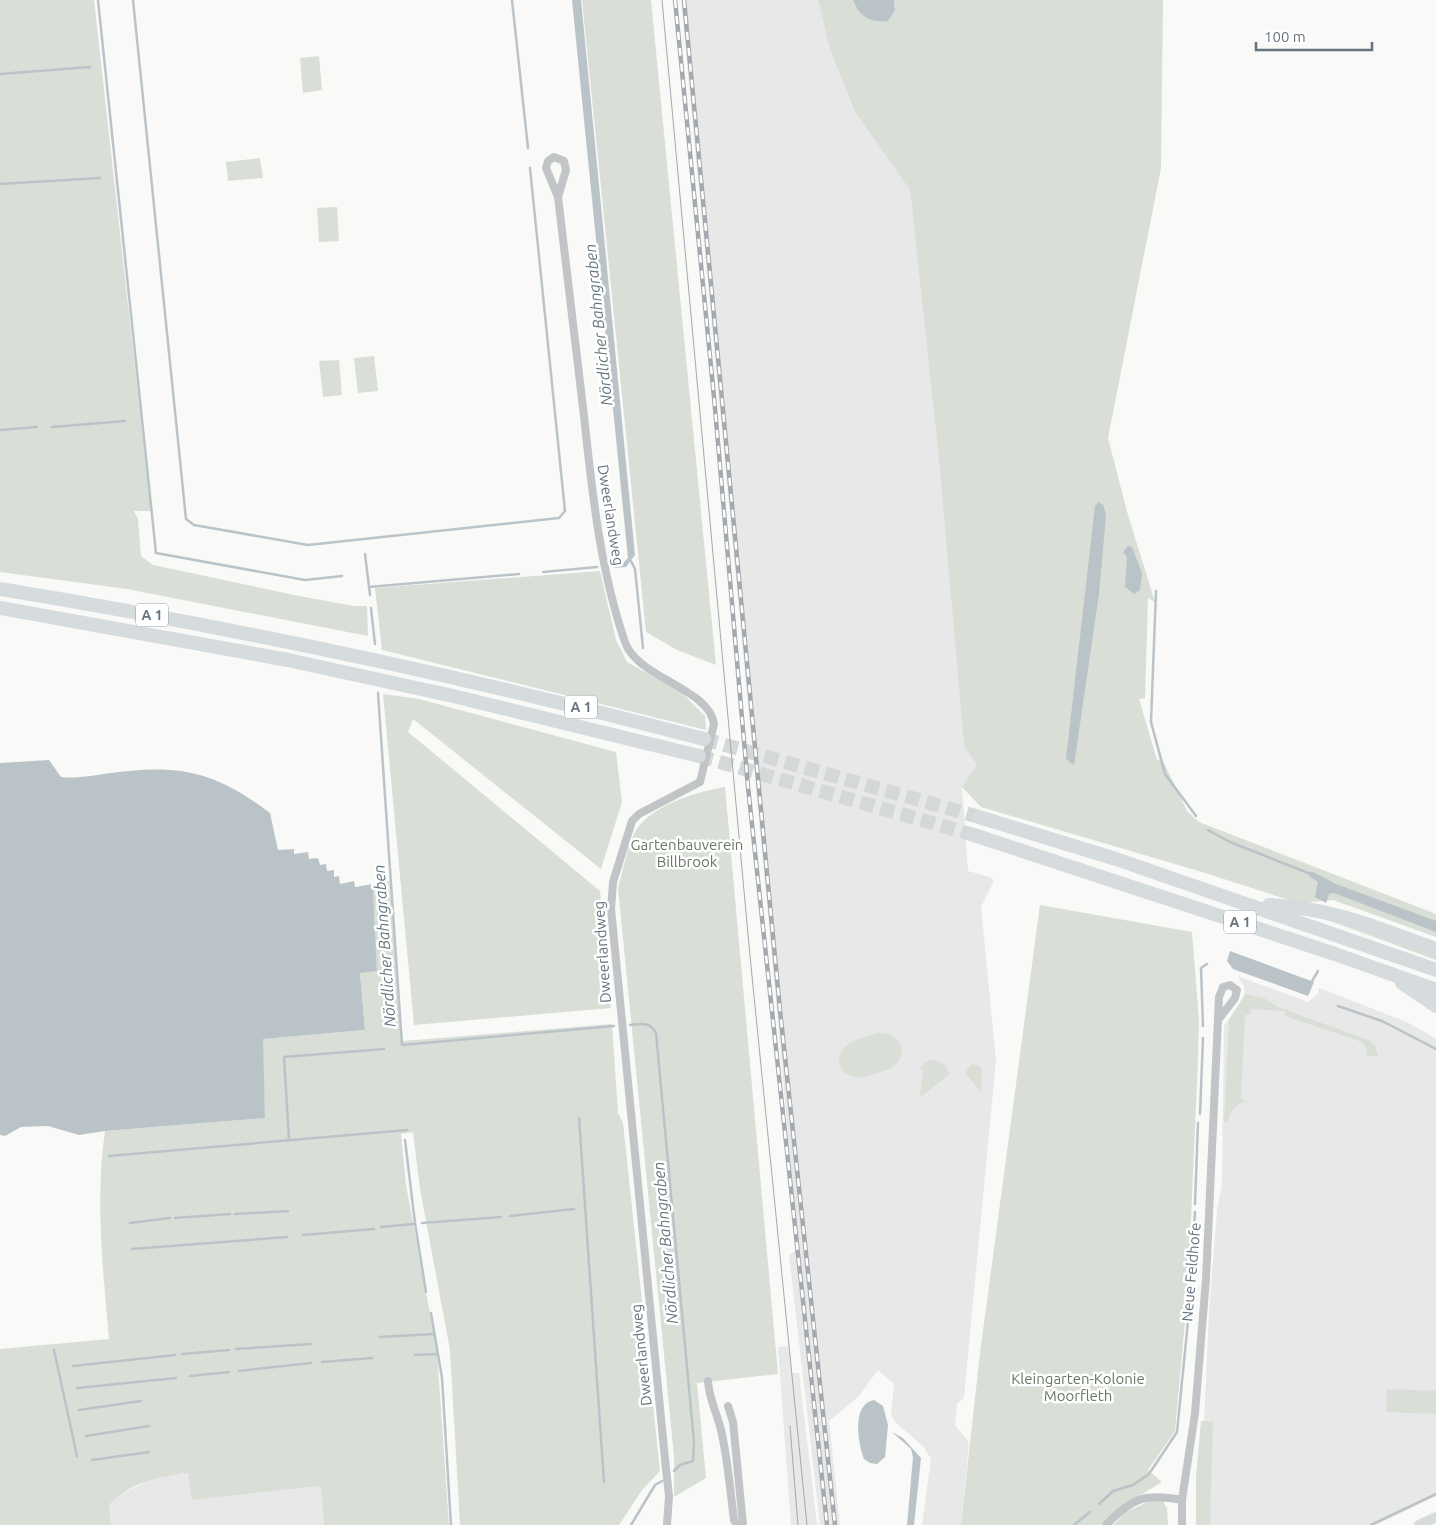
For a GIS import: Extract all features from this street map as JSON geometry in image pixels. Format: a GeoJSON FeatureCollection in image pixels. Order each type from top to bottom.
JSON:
{"type":"FeatureCollection","features":[{"type":"Feature","properties":{"kind":"highway","name":"A 1"},"geometry":{"type":"LineString","coordinates":[[0,590],[215,626],[313,646],[496,686],[704,739]]}},
{"type":"Feature","properties":{"kind":"highway","name":"A 1"},"geometry":{"type":"LineString","coordinates":[[0,608],[288,660],[453,696],[699,756]]}},
{"type":"Feature","properties":{"kind":"highway","name":"A 1"},"geometry":{"type":"LineString","coordinates":[[979,817],[1116,859],[1436,970]]}},
{"type":"Feature","properties":{"kind":"highway","name":"A 1"},"geometry":{"type":"LineString","coordinates":[[974,835],[1383,970],[1436,990]]}},
{"type":"Feature","properties":{"kind":"highway"},"geometry":{"type":"LineString","coordinates":[[1251,905],[1301,907],[1340,914],[1436,949]]}},
{"type":"Feature","properties":{"kind":"highway"},"geometry":{"type":"LineString","coordinates":[[1383,970],[1436,1006]]}},
{"type":"Feature","properties":{"kind":"main road"},"geometry":{"type":"LineString","coordinates":[[1419,1525],[1436,1517]]}},
{"type":"Feature","properties":{"kind":"street","name":"Dweerlandweg"},"geometry":{"type":"LineString","coordinates":[[558,197],[566,167],[564,161],[554,157],[548,161],[546,168],[558,197],[597,535],[625,644],[630,654],[640,664],[680,687],[707,709],[712,715],[714,724],[700,782],[638,814],[632,821],[611,894],[620,1014],[667,1478],[667,1525]]}},
{"type":"Feature","properties":{"kind":"street","name":"Neue Feldhofe"},"geometry":{"type":"LineString","coordinates":[[1182,1525],[1182,1500],[1195,1413],[1206,1278],[1218,1020]]}},
{"type":"Feature","properties":{"kind":"street"},"geometry":{"type":"LineString","coordinates":[[708,1381],[709,1395],[723,1437],[734,1520],[738,1525]]}},
{"type":"Feature","properties":{"kind":"street"},"geometry":{"type":"LineString","coordinates":[[728,1406],[733,1422],[742,1525]]}},
{"type":"Feature","properties":{"kind":"street"},"geometry":{"type":"LineString","coordinates":[[1106,1525],[1123,1510],[1145,1497],[1182,1500]]}},
{"type":"Feature","properties":{"kind":"shaded area"},"geometry":{"type":"Polygon","coordinates":[[[572,0],[581,0],[635,555],[626,567],[613,568],[614,562],[624,562],[628,558],[572,0]]]}},
{"type":"Feature","properties":{"kind":"shaded area"},"geometry":{"type":"Polygon","coordinates":[[[681,0],[818,0],[830,50],[855,112],[910,190],[938,451],[964,746],[977,765],[962,787],[968,871],[990,877],[994,881],[981,907],[996,1060],[964,1397],[957,1404],[955,1425],[969,1442],[961,1525],[922,1525],[931,1459],[923,1446],[895,1422],[891,1414],[894,1384],[878,1370],[859,1396],[829,1421],[840,1525],[820,1525],[789,1255],[798,1249],[681,0]]]}},
{"type":"Feature","properties":{"kind":"shaded area"},"geometry":{"type":"Polygon","coordinates":[[[853,0],[894,0],[895,10],[888,21],[871,20],[862,15],[853,0]]]}},
{"type":"Feature","properties":{"kind":"shaded area"},"geometry":{"type":"Polygon","coordinates":[[[1099,502],[1103,505],[1106,515],[1099,594],[1074,765],[1066,759],[1095,506],[1099,502]]]}},
{"type":"Feature","properties":{"kind":"shaded area"},"geometry":{"type":"Polygon","coordinates":[[[1128,546],[1132,547],[1142,573],[1140,590],[1134,594],[1125,587],[1127,557],[1123,552],[1128,546]]]}},
{"type":"Feature","properties":{"kind":"shaded area"},"geometry":{"type":"Polygon","coordinates":[[[49,760],[61,777],[80,777],[135,770],[157,770],[195,774],[213,780],[250,799],[270,813],[278,850],[294,849],[294,854],[308,852],[309,859],[318,858],[320,865],[326,864],[327,871],[334,870],[334,877],[339,876],[340,884],[354,881],[355,887],[373,884],[377,971],[360,973],[365,1030],[263,1039],[265,1118],[105,1131],[79,1135],[48,1126],[21,1127],[5,1136],[0,1135],[0,763],[49,760]]]}},
{"type":"Feature","properties":{"kind":"shaded area"},"geometry":{"type":"Polygon","coordinates":[[[1311,871],[1336,884],[1436,921],[1436,932],[1334,893],[1329,894],[1326,903],[1315,897],[1318,882],[1309,876],[1311,871]]]}},
{"type":"Feature","properties":{"kind":"shaded area"},"geometry":{"type":"Polygon","coordinates":[[[1230,951],[1314,982],[1308,996],[1233,969],[1227,961],[1230,951]]]}},
{"type":"Feature","properties":{"kind":"shaded area"},"geometry":{"type":"Polygon","coordinates":[[[1238,976],[1308,1002],[1318,994],[1319,988],[1407,1022],[1436,1039],[1436,1496],[1376,1525],[1205,1525],[1201,1489],[1209,1312],[1217,1211],[1222,1184],[1224,1026],[1245,996],[1244,987],[1238,976]]]}},
{"type":"Feature","properties":{"kind":"shaded area"},"geometry":{"type":"Polygon","coordinates":[[[789,1346],[792,1373],[799,1373],[817,1525],[791,1525],[778,1347],[789,1346]]]}},
{"type":"Feature","properties":{"kind":"shaded area"},"geometry":{"type":"Polygon","coordinates":[[[874,1400],[883,1406],[888,1425],[885,1457],[877,1464],[870,1463],[864,1459],[858,1435],[859,1416],[862,1409],[867,1403],[874,1400]]]}},
{"type":"Feature","properties":{"kind":"shaded area"},"geometry":{"type":"Polygon","coordinates":[[[892,1432],[903,1438],[921,1458],[914,1525],[907,1525],[913,1457],[911,1449],[892,1432]]]}},
{"type":"Feature","properties":{"kind":"shaded area"},"geometry":{"type":"Polygon","coordinates":[[[189,1473],[192,1500],[321,1486],[324,1525],[111,1525],[109,1505],[117,1496],[158,1476],[189,1473]]]}},
{"type":"Feature","properties":{"kind":"green space"},"geometry":{"type":"Polygon","coordinates":[[[0,0],[94,0],[151,511],[134,511],[138,519],[141,556],[153,565],[299,596],[354,606],[367,606],[368,636],[127,589],[0,572],[0,0]]]}},
{"type":"Feature","properties":{"kind":"green space"},"geometry":{"type":"Polygon","coordinates":[[[582,0],[651,0],[716,665],[677,650],[646,632],[582,0]]]}},
{"type":"Feature","properties":{"kind":"green space"},"geometry":{"type":"Polygon","coordinates":[[[818,0],[853,0],[856,8],[895,10],[894,0],[1163,0],[1161,168],[1108,438],[1128,515],[1155,602],[1148,598],[1145,698],[1139,699],[1157,760],[1162,759],[1187,811],[1199,822],[1436,914],[1436,937],[1333,900],[1298,903],[1202,872],[981,807],[962,787],[977,765],[964,746],[938,451],[910,190],[855,112],[830,50],[818,0]]]}},
{"type":"Feature","properties":{"kind":"green space"},"geometry":{"type":"Polygon","coordinates":[[[319,56],[322,90],[303,93],[300,58],[319,56]]]}},
{"type":"Feature","properties":{"kind":"green space"},"geometry":{"type":"Polygon","coordinates":[[[260,158],[263,178],[228,181],[226,162],[260,158]]]}},
{"type":"Feature","properties":{"kind":"green space"},"geometry":{"type":"Polygon","coordinates":[[[337,207],[339,241],[319,242],[317,208],[337,207]]]}},
{"type":"Feature","properties":{"kind":"green space"},"geometry":{"type":"Polygon","coordinates":[[[374,356],[378,391],[358,393],[354,358],[374,356]]]}},
{"type":"Feature","properties":{"kind":"green space"},"geometry":{"type":"Polygon","coordinates":[[[339,360],[342,395],[323,397],[319,361],[339,360]]]}},
{"type":"Feature","properties":{"kind":"green space"},"geometry":{"type":"Polygon","coordinates":[[[600,571],[616,640],[627,662],[681,692],[705,716],[706,730],[382,650],[375,588],[600,571]]]}},
{"type":"Feature","properties":{"kind":"green space"},"geometry":{"type":"Polygon","coordinates":[[[383,694],[419,699],[616,752],[622,802],[601,869],[413,719],[408,732],[600,891],[611,1008],[414,1025],[383,694]]]}},
{"type":"Feature","properties":{"kind":"green space","name":"Gartenbauverein Billbrook"},"geometry":{"type":"Polygon","coordinates":[[[725,787],[778,1374],[697,1383],[706,1478],[674,1497],[674,1456],[618,888],[626,855],[639,825],[649,816],[673,802],[725,787]]]}},
{"type":"Feature","properties":{"kind":"green space"},"geometry":{"type":"Polygon","coordinates":[[[389,881],[403,1041],[612,1024],[618,1113],[623,1123],[660,1471],[642,1490],[619,1525],[460,1525],[450,1350],[420,1189],[413,1132],[401,1134],[406,1185],[437,1351],[449,1525],[324,1525],[321,1486],[192,1500],[188,1473],[145,1482],[125,1491],[109,1505],[111,1525],[0,1525],[0,1349],[109,1339],[102,1261],[100,1209],[105,1131],[265,1118],[262,1039],[365,1030],[360,972],[377,971],[373,884],[389,881]]]}},
{"type":"Feature","properties":{"kind":"green space","name":"Kleingarten-Kolonie Moorfleth"},"geometry":{"type":"Polygon","coordinates":[[[1040,905],[1192,932],[1199,1021],[1198,1059],[1188,1288],[1175,1431],[1148,1470],[1162,1482],[1119,1508],[1101,1525],[961,1525],[980,1353],[1040,905]]]}},
{"type":"Feature","properties":{"kind":"green space"},"geometry":{"type":"Polygon","coordinates":[[[1314,913],[1436,953],[1436,960],[1314,915],[1314,913]]]}},
{"type":"Feature","properties":{"kind":"green space"},"geometry":{"type":"Polygon","coordinates":[[[1245,994],[1264,998],[1278,1007],[1368,1040],[1375,1045],[1378,1056],[1367,1056],[1366,1047],[1362,1042],[1285,1016],[1285,1011],[1251,1009],[1250,1015],[1245,1015],[1241,1099],[1246,1101],[1234,1108],[1228,1122],[1224,1122],[1229,1020],[1245,994]]]}},
{"type":"Feature","properties":{"kind":"green space"},"geometry":{"type":"Polygon","coordinates":[[[878,1033],[885,1033],[896,1039],[901,1048],[900,1060],[889,1069],[867,1076],[859,1078],[847,1074],[840,1064],[841,1052],[853,1042],[878,1033]]]}},
{"type":"Feature","properties":{"kind":"green space"},"geometry":{"type":"Polygon","coordinates":[[[935,1060],[944,1064],[950,1074],[919,1098],[924,1070],[920,1069],[926,1062],[935,1060]]]}},
{"type":"Feature","properties":{"kind":"green space"},"geometry":{"type":"Polygon","coordinates":[[[972,1064],[982,1069],[981,1092],[965,1073],[972,1064]]]}},
{"type":"Feature","properties":{"kind":"green space"},"geometry":{"type":"Polygon","coordinates":[[[1387,1389],[1436,1391],[1436,1414],[1386,1412],[1387,1389]]]}},
{"type":"Feature","properties":{"kind":"green space"},"geometry":{"type":"Polygon","coordinates":[[[1201,1421],[1213,1421],[1210,1525],[1196,1525],[1196,1477],[1201,1421]]]}},
{"type":"Feature","properties":{"kind":"green space"},"geometry":{"type":"Polygon","coordinates":[[[1150,1501],[1163,1501],[1167,1508],[1168,1525],[1113,1525],[1126,1512],[1150,1501]]]}},
{"type":"Feature","properties":{"kind":"waterway"},"geometry":{"type":"LineString","coordinates":[[98,0],[156,553],[305,580],[342,576]]}},
{"type":"Feature","properties":{"kind":"waterway"},"geometry":{"type":"LineString","coordinates":[[133,0],[186,519],[194,525],[308,545],[559,518],[565,511],[530,168]]}},
{"type":"Feature","properties":{"kind":"waterway"},"geometry":{"type":"LineString","coordinates":[[512,0],[528,148]]}},
{"type":"Feature","properties":{"kind":"waterway"},"geometry":{"type":"LineString","coordinates":[[0,74],[90,67]]}},
{"type":"Feature","properties":{"kind":"waterway"},"geometry":{"type":"LineString","coordinates":[[0,184],[100,178]]}},
{"type":"Feature","properties":{"kind":"waterway"},"geometry":{"type":"LineString","coordinates":[[52,427],[125,421]]}},
{"type":"Feature","properties":{"kind":"waterway"},"geometry":{"type":"LineString","coordinates":[[0,430],[37,427]]}},
{"type":"Feature","properties":{"kind":"waterway"},"geometry":{"type":"LineString","coordinates":[[365,554],[370,595]]}},
{"type":"Feature","properties":{"kind":"waterway","name":"Nördlicher Bahngraben"},"geometry":{"type":"LineString","coordinates":[[631,561],[635,569],[643,648]]}},
{"type":"Feature","properties":{"kind":"waterway"},"geometry":{"type":"LineString","coordinates":[[543,572],[597,567]]}},
{"type":"Feature","properties":{"kind":"waterway"},"geometry":{"type":"LineString","coordinates":[[369,587],[519,574]]}},
{"type":"Feature","properties":{"kind":"waterway"},"geometry":{"type":"LineString","coordinates":[[1156,591],[1151,722],[1165,774],[1196,816]]}},
{"type":"Feature","properties":{"kind":"waterway"},"geometry":{"type":"LineString","coordinates":[[371,608],[375,644]]}},
{"type":"Feature","properties":{"kind":"waterway","name":"Nördlicher Bahngraben"},"geometry":{"type":"LineString","coordinates":[[378,693],[402,1045],[614,1026]]}},
{"type":"Feature","properties":{"kind":"waterway"},"geometry":{"type":"LineString","coordinates":[[1208,830],[1230,842],[1313,875]]}},
{"type":"Feature","properties":{"kind":"waterway"},"geometry":{"type":"LineString","coordinates":[[1203,1026],[1201,968],[1207,964]]}},
{"type":"Feature","properties":{"kind":"waterway"},"geometry":{"type":"LineString","coordinates":[[1311,983],[1318,971]]}},
{"type":"Feature","properties":{"kind":"waterway"},"geometry":{"type":"LineString","coordinates":[[1338,1006],[1382,1021],[1436,1049]]}},
{"type":"Feature","properties":{"kind":"waterway","name":"Nördlicher Bahngraben"},"geometry":{"type":"LineString","coordinates":[[630,1025],[648,1025],[656,1033],[694,1442],[693,1461],[680,1465],[674,1471]]}},
{"type":"Feature","properties":{"kind":"waterway"},"geometry":{"type":"LineString","coordinates":[[1200,1114],[1203,1038]]}},
{"type":"Feature","properties":{"kind":"waterway"},"geometry":{"type":"LineString","coordinates":[[289,1140],[284,1057],[384,1049]]}},
{"type":"Feature","properties":{"kind":"waterway"},"geometry":{"type":"LineString","coordinates":[[579,1118],[604,1482]]}},
{"type":"Feature","properties":{"kind":"waterway"},"geometry":{"type":"LineString","coordinates":[[1195,1204],[1198,1123]]}},
{"type":"Feature","properties":{"kind":"waterway"},"geometry":{"type":"LineString","coordinates":[[109,1156],[407,1130]]}},
{"type":"Feature","properties":{"kind":"waterway"},"geometry":{"type":"LineString","coordinates":[[405,1140],[426,1292]]}},
{"type":"Feature","properties":{"kind":"waterway"},"geometry":{"type":"LineString","coordinates":[[510,1216],[574,1209]]}},
{"type":"Feature","properties":{"kind":"waterway"},"geometry":{"type":"LineString","coordinates":[[235,1214],[288,1211]]}},
{"type":"Feature","properties":{"kind":"waterway"},"geometry":{"type":"LineString","coordinates":[[1099,1504],[1113,1491],[1133,1485],[1149,1474],[1177,1432],[1188,1321],[1195,1212]]}},
{"type":"Feature","properties":{"kind":"waterway"},"geometry":{"type":"LineString","coordinates":[[175,1218],[230,1214]]}},
{"type":"Feature","properties":{"kind":"waterway"},"geometry":{"type":"LineString","coordinates":[[422,1223],[501,1217]]}},
{"type":"Feature","properties":{"kind":"waterway"},"geometry":{"type":"LineString","coordinates":[[130,1223],[170,1218]]}},
{"type":"Feature","properties":{"kind":"waterway"},"geometry":{"type":"LineString","coordinates":[[381,1227],[414,1224]]}},
{"type":"Feature","properties":{"kind":"waterway"},"geometry":{"type":"LineString","coordinates":[[303,1235],[374,1229]]}},
{"type":"Feature","properties":{"kind":"waterway"},"geometry":{"type":"LineString","coordinates":[[132,1249],[287,1237]]}},
{"type":"Feature","properties":{"kind":"waterway"},"geometry":{"type":"LineString","coordinates":[[431,1313],[442,1378],[451,1525]]}},
{"type":"Feature","properties":{"kind":"waterway"},"geometry":{"type":"LineString","coordinates":[[380,1337],[434,1334]]}},
{"type":"Feature","properties":{"kind":"waterway"},"geometry":{"type":"LineString","coordinates":[[236,1349],[311,1344]]}},
{"type":"Feature","properties":{"kind":"waterway"},"geometry":{"type":"LineString","coordinates":[[54,1350],[77,1456]]}},
{"type":"Feature","properties":{"kind":"waterway"},"geometry":{"type":"LineString","coordinates":[[182,1354],[229,1350]]}},
{"type":"Feature","properties":{"kind":"waterway"},"geometry":{"type":"LineString","coordinates":[[415,1355],[438,1354]]}},
{"type":"Feature","properties":{"kind":"waterway"},"geometry":{"type":"LineString","coordinates":[[73,1366],[175,1355]]}},
{"type":"Feature","properties":{"kind":"waterway"},"geometry":{"type":"LineString","coordinates":[[322,1362],[372,1358]]}},
{"type":"Feature","properties":{"kind":"waterway"},"geometry":{"type":"LineString","coordinates":[[239,1371],[311,1363]]}},
{"type":"Feature","properties":{"kind":"waterway"},"geometry":{"type":"LineString","coordinates":[[190,1376],[229,1372]]}},
{"type":"Feature","properties":{"kind":"waterway"},"geometry":{"type":"LineString","coordinates":[[77,1388],[176,1378]]}},
{"type":"Feature","properties":{"kind":"waterway"},"geometry":{"type":"LineString","coordinates":[[79,1410],[141,1401]]}},
{"type":"Feature","properties":{"kind":"waterway"},"geometry":{"type":"LineString","coordinates":[[86,1436],[149,1426]]}},
{"type":"Feature","properties":{"kind":"waterway"},"geometry":{"type":"LineString","coordinates":[[92,1460],[149,1452]]}},
{"type":"Feature","properties":{"kind":"waterway"},"geometry":{"type":"LineString","coordinates":[[631,1525],[655,1485],[662,1481]]}},
{"type":"Feature","properties":{"kind":"waterway"},"geometry":{"type":"LineString","coordinates":[[1371,1525],[1436,1494]]}},
{"type":"Feature","properties":{"kind":"waterway"},"geometry":{"type":"LineString","coordinates":[[1074,1525],[1090,1512]]}},
{"type":"Feature","properties":{"kind":"tunnel"},"geometry":{"type":"LineString","coordinates":[[704,739],[979,817]]}},
{"type":"Feature","properties":{"kind":"tunnel"},"geometry":{"type":"LineString","coordinates":[[699,756],[974,835]]}},
{"type":"Feature","properties":{"kind":"tram line"},"geometry":{"type":"LineString","coordinates":[[662,0],[750,956],[807,1525]]}},
{"type":"Feature","properties":{"kind":"tram line"},"geometry":{"type":"LineString","coordinates":[[790,1426],[798,1525]]}},
{"type":"Feature","properties":{"kind":"railway"},"geometry":{"type":"LineString","coordinates":[[675,0],[714,397],[748,787],[827,1525]]}},
{"type":"Feature","properties":{"kind":"railway"},"geometry":{"type":"LineString","coordinates":[[684,0],[780,1010],[835,1525]]}}]}
